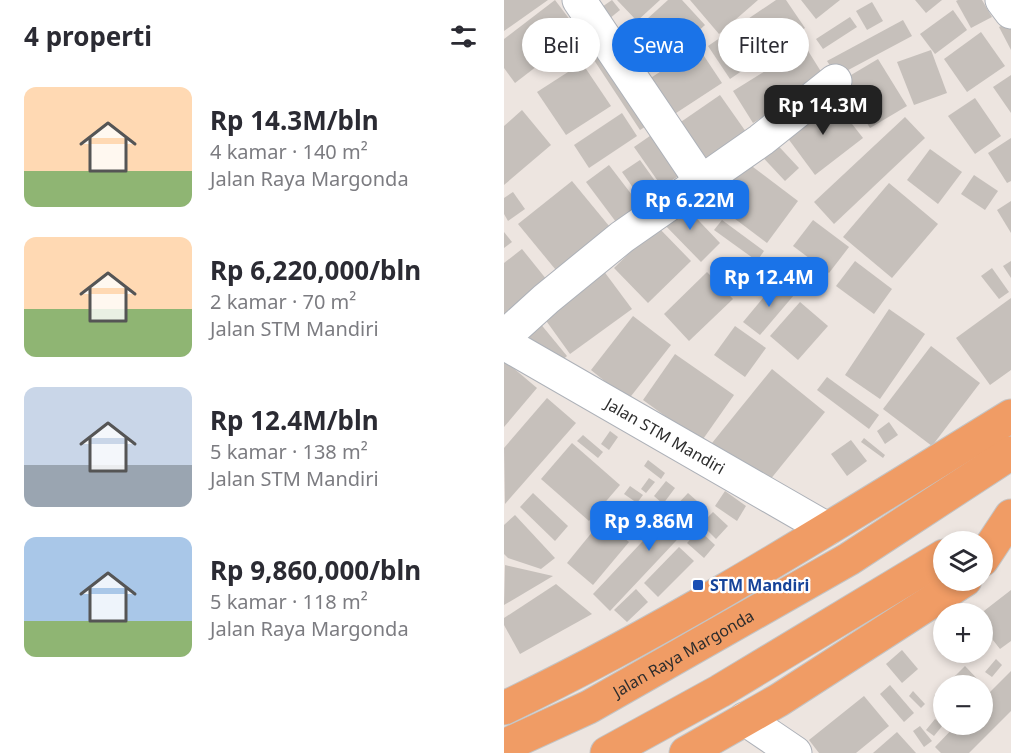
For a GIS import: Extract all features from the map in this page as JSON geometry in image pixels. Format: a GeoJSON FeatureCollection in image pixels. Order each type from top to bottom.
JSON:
{"type":"FeatureCollection","features":[{"type":"Feature","properties":{"kind":"highway","name":"Jalan Raya Margonda"},"geometry":{"type":"LineString","coordinates":[[504,708],[574,674],[702,603],[1011,416]]}},
{"type":"Feature","properties":{"kind":"highway","name":"Jalan Raya Margonda"},"geometry":{"type":"LineString","coordinates":[[504,746],[588,707],[849,559],[1011,453]]}},
{"type":"Feature","properties":{"kind":"highway"},"geometry":{"type":"LineString","coordinates":[[985,531],[1011,515]]}},
{"type":"Feature","properties":{"kind":"highway"},"geometry":{"type":"LineString","coordinates":[[993,543],[1011,515]]}},
{"type":"Feature","properties":{"kind":"highway"},"geometry":{"type":"LineString","coordinates":[[827,529],[849,559]]}},
{"type":"Feature","properties":{"kind":"highway"},"geometry":{"type":"LineString","coordinates":[[607,753],[720,691],[933,563]]}},
{"type":"Feature","properties":{"kind":"highway"},"geometry":{"type":"LineString","coordinates":[[686,753],[779,700],[947,591]]}},
{"type":"Feature","properties":{"kind":"highway"},"geometry":{"type":"LineString","coordinates":[[574,674],[588,707]]}},
{"type":"Feature","properties":{"kind":"street"},"geometry":{"type":"LineString","coordinates":[[579,0],[701,182]]}},
{"type":"Feature","properties":{"kind":"street"},"geometry":{"type":"LineString","coordinates":[[1002,0],[1011,12]]}},
{"type":"Feature","properties":{"kind":"street"},"geometry":{"type":"LineString","coordinates":[[504,337],[546,299],[622,237],[761,140],[835,81]]}},
{"type":"Feature","properties":{"kind":"street","name":"Jalan STM Mandiri"},"geometry":{"type":"LineString","coordinates":[[504,343],[827,529]]}},
{"type":"Feature","properties":{"kind":"street"},"geometry":{"type":"LineString","coordinates":[[745,719],[795,753]]}},
{"type":"Feature","properties":{"kind":"building"},"geometry":{"type":"Polygon","coordinates":[[[504,0],[548,0],[522,18],[504,31],[504,0]]]}},
{"type":"Feature","properties":{"kind":"building"},"geometry":{"type":"Polygon","coordinates":[[[555,0],[569,18],[531,18],[555,0]]]}},
{"type":"Feature","properties":{"kind":"building"},"geometry":{"type":"Polygon","coordinates":[[[612,0],[620,10],[604,23],[596,11],[612,0]]]}},
{"type":"Feature","properties":{"kind":"building"},"geometry":{"type":"Polygon","coordinates":[[[617,0],[660,0],[640,18],[634,18],[617,0]]]}},
{"type":"Feature","properties":{"kind":"building"},"geometry":{"type":"Polygon","coordinates":[[[668,0],[682,0],[699,18],[648,18],[668,0]]]}},
{"type":"Feature","properties":{"kind":"building"},"geometry":{"type":"Polygon","coordinates":[[[690,0],[758,0],[737,18],[718,18],[718,33],[690,0]]]}},
{"type":"Feature","properties":{"kind":"building"},"geometry":{"type":"Polygon","coordinates":[[[776,0],[786,0],[798,18],[749,18],[776,0]]]}},
{"type":"Feature","properties":{"kind":"building"},"geometry":{"type":"Polygon","coordinates":[[[801,0],[840,0],[816,19],[801,0]]]}},
{"type":"Feature","properties":{"kind":"building"},"geometry":{"type":"Polygon","coordinates":[[[915,0],[942,0],[926,13],[915,0]]]}},
{"type":"Feature","properties":{"kind":"building"},"geometry":{"type":"Polygon","coordinates":[[[982,0],[992,17],[971,28],[956,1],[982,0]]]}},
{"type":"Feature","properties":{"kind":"building"},"geometry":{"type":"Polygon","coordinates":[[[872,2],[883,21],[867,30],[856,11],[872,2]]]}},
{"type":"Feature","properties":{"kind":"building"},"geometry":{"type":"Polygon","coordinates":[[[953,10],[967,30],[935,54],[920,34],[953,10]]]}},
{"type":"Feature","properties":{"kind":"building"},"geometry":{"type":"Polygon","coordinates":[[[850,17],[857,27],[823,49],[816,39],[850,17]]]}},
{"type":"Feature","properties":{"kind":"building"},"geometry":{"type":"Polygon","coordinates":[[[903,20],[912,36],[837,76],[827,61],[903,20]]]}},
{"type":"Feature","properties":{"kind":"building"},"geometry":{"type":"Polygon","coordinates":[[[1011,21],[1011,50],[999,27],[1011,21]]]}},
{"type":"Feature","properties":{"kind":"building"},"geometry":{"type":"Polygon","coordinates":[[[522,25],[522,72],[529,72],[515,83],[504,68],[504,39],[522,25]]]}},
{"type":"Feature","properties":{"kind":"building"},"geometry":{"type":"Polygon","coordinates":[[[981,32],[1005,66],[967,92],[944,59],[981,32]]]}},
{"type":"Feature","properties":{"kind":"building"},"geometry":{"type":"Polygon","coordinates":[[[718,39],[718,61],[708,46],[718,39]]]}},
{"type":"Feature","properties":{"kind":"building"},"geometry":{"type":"Polygon","coordinates":[[[931,50],[947,93],[914,105],[897,62],[931,50]]]}},
{"type":"Feature","properties":{"kind":"building"},"geometry":{"type":"Polygon","coordinates":[[[609,51],[612,56],[612,72],[622,72],[654,121],[640,130],[600,69],[600,56],[609,51]]]}},
{"type":"Feature","properties":{"kind":"building"},"geometry":{"type":"Polygon","coordinates":[[[809,52],[825,78],[753,123],[733,91],[763,72],[809,72],[809,52]]]}},
{"type":"Feature","properties":{"kind":"building"},"geometry":{"type":"Polygon","coordinates":[[[706,59],[722,83],[670,117],[646,81],[660,72],[706,72],[706,59]]]}},
{"type":"Feature","properties":{"kind":"building"},"geometry":{"type":"Polygon","coordinates":[[[878,59],[907,106],[870,128],[841,81],[878,59]]]}},
{"type":"Feature","properties":{"kind":"building"},"geometry":{"type":"Polygon","coordinates":[[[568,72],[588,72],[611,106],[566,135],[537,92],[568,72]]]}},
{"type":"Feature","properties":{"kind":"building"},"geometry":{"type":"Polygon","coordinates":[[[725,72],[740,72],[730,79],[725,72]]]}},
{"type":"Feature","properties":{"kind":"building"},"geometry":{"type":"Polygon","coordinates":[[[1011,75],[1011,113],[993,87],[1011,75]]]}},
{"type":"Feature","properties":{"kind":"building"},"geometry":{"type":"Polygon","coordinates":[[[720,95],[751,139],[706,170],[675,126],[720,95]]]}},
{"type":"Feature","properties":{"kind":"building"},"geometry":{"type":"Polygon","coordinates":[[[831,97],[863,138],[815,175],[784,133],[831,97]]]}},
{"type":"Feature","properties":{"kind":"building"},"geometry":{"type":"Polygon","coordinates":[[[975,98],[1001,136],[975,154],[948,116],[975,98]]]}},
{"type":"Feature","properties":{"kind":"building"},"geometry":{"type":"Polygon","coordinates":[[[522,110],[551,145],[504,185],[504,126],[522,110]]]}},
{"type":"Feature","properties":{"kind":"building"},"geometry":{"type":"Polygon","coordinates":[[[622,113],[637,136],[589,168],[574,145],[622,113]]]}},
{"type":"Feature","properties":{"kind":"building"},"geometry":{"type":"Polygon","coordinates":[[[905,117],[925,138],[834,224],[814,202],[905,117]]]}},
{"type":"Feature","properties":{"kind":"building"},"geometry":{"type":"Polygon","coordinates":[[[660,129],[687,170],[662,187],[634,147],[660,129]]]}},
{"type":"Feature","properties":{"kind":"building"},"geometry":{"type":"Polygon","coordinates":[[[770,137],[799,168],[785,181],[756,150],[770,137]]]}},
{"type":"Feature","properties":{"kind":"building"},"geometry":{"type":"Polygon","coordinates":[[[1011,138],[1011,181],[1007,183],[988,153],[1011,138]]]}},
{"type":"Feature","properties":{"kind":"building"},"geometry":{"type":"Polygon","coordinates":[[[930,149],[962,172],[938,204],[907,180],[930,149]]]}},
{"type":"Feature","properties":{"kind":"building"},"geometry":{"type":"Polygon","coordinates":[[[640,160],[663,192],[645,205],[622,172],[640,160]]]}},
{"type":"Feature","properties":{"kind":"building"},"geometry":{"type":"Polygon","coordinates":[[[745,161],[798,201],[767,243],[714,203],[745,161]]]}},
{"type":"Feature","properties":{"kind":"building"},"geometry":{"type":"Polygon","coordinates":[[[609,165],[645,212],[622,230],[586,182],[609,165]]]}},
{"type":"Feature","properties":{"kind":"building"},"geometry":{"type":"Polygon","coordinates":[[[974,175],[998,191],[985,210],[961,194],[974,175]]]}},
{"type":"Feature","properties":{"kind":"building"},"geometry":{"type":"Polygon","coordinates":[[[572,181],[614,232],[560,275],[518,224],[572,181]]]}},
{"type":"Feature","properties":{"kind":"building"},"geometry":{"type":"Polygon","coordinates":[[[889,183],[938,224],[892,278],[843,237],[889,183]]]}},
{"type":"Feature","properties":{"kind":"building"},"geometry":{"type":"Polygon","coordinates":[[[513,192],[525,209],[508,221],[504,214],[504,198],[513,192]]]}},
{"type":"Feature","properties":{"kind":"building"},"geometry":{"type":"Polygon","coordinates":[[[680,201],[720,243],[701,262],[660,220],[680,201]]]}},
{"type":"Feature","properties":{"kind":"building"},"geometry":{"type":"Polygon","coordinates":[[[1011,201],[1011,233],[997,210],[1011,201]]]}},
{"type":"Feature","properties":{"kind":"building"},"geometry":{"type":"Polygon","coordinates":[[[722,220],[764,251],[757,261],[714,230],[722,220]]]}},
{"type":"Feature","properties":{"kind":"building"},"geometry":{"type":"Polygon","coordinates":[[[813,220],[849,247],[829,273],[793,246],[813,220]]]}},
{"type":"Feature","properties":{"kind":"building"},"geometry":{"type":"Polygon","coordinates":[[[657,226],[691,261],[648,303],[614,268],[657,226]]]}},
{"type":"Feature","properties":{"kind":"building"},"geometry":{"type":"Polygon","coordinates":[[[504,232],[512,242],[504,248],[504,232]]]}},
{"type":"Feature","properties":{"kind":"building"},"geometry":{"type":"Polygon","coordinates":[[[522,249],[551,285],[504,325],[504,263],[522,249]]]}},
{"type":"Feature","properties":{"kind":"building"},"geometry":{"type":"Polygon","coordinates":[[[855,261],[892,289],[874,314],[836,286],[855,261]]]}},
{"type":"Feature","properties":{"kind":"building"},"geometry":{"type":"Polygon","coordinates":[[[1011,261],[1011,278],[1003,266],[1011,261]]]}},
{"type":"Feature","properties":{"kind":"building"},"geometry":{"type":"Polygon","coordinates":[[[720,262],[748,285],[743,291],[715,268],[720,262]]]}},
{"type":"Feature","properties":{"kind":"building"},"geometry":{"type":"Polygon","coordinates":[[[992,268],[1009,292],[999,299],[981,276],[992,268]]]}},
{"type":"Feature","properties":{"kind":"building"},"geometry":{"type":"Polygon","coordinates":[[[603,270],[632,309],[570,354],[542,315],[603,270]]]}},
{"type":"Feature","properties":{"kind":"building"},"geometry":{"type":"Polygon","coordinates":[[[707,272],[733,299],[689,341],[664,314],[707,272]]]}},
{"type":"Feature","properties":{"kind":"building"},"geometry":{"type":"Polygon","coordinates":[[[777,281],[794,295],[760,335],[743,322],[777,281]]]}},
{"type":"Feature","properties":{"kind":"building"},"geometry":{"type":"Polygon","coordinates":[[[1011,298],[1011,370],[990,385],[956,338],[1011,298]]]}},
{"type":"Feature","properties":{"kind":"building"},"geometry":{"type":"Polygon","coordinates":[[[800,302],[828,326],[798,360],[770,336],[800,302]]]}},
{"type":"Feature","properties":{"kind":"building"},"geometry":{"type":"Polygon","coordinates":[[[889,309],[925,334],[880,399],[845,375],[889,309]]]}},
{"type":"Feature","properties":{"kind":"building"},"geometry":{"type":"Polygon","coordinates":[[[633,316],[671,345],[628,400],[591,370],[633,316]]]}},
{"type":"Feature","properties":{"kind":"building"},"geometry":{"type":"Polygon","coordinates":[[[539,322],[567,356],[554,367],[526,333],[539,322]]]}},
{"type":"Feature","properties":{"kind":"building"},"geometry":{"type":"Polygon","coordinates":[[[735,326],[766,348],[745,377],[714,355],[735,326]]]}},
{"type":"Feature","properties":{"kind":"building"},"geometry":{"type":"Polygon","coordinates":[[[931,346],[980,383],[932,446],[883,409],[931,346]]]}},
{"type":"Feature","properties":{"kind":"building"},"geometry":{"type":"Polygon","coordinates":[[[675,354],[734,395],[701,442],[643,400],[675,354]]]}},
{"type":"Feature","properties":{"kind":"building"},"geometry":{"type":"Polygon","coordinates":[[[504,360],[537,388],[504,427],[504,360]]]}},
{"type":"Feature","properties":{"kind":"building"},"geometry":{"type":"Polygon","coordinates":[[[772,369],[825,412],[765,486],[712,443],[772,369]]]}},
{"type":"Feature","properties":{"kind":"building"},"geometry":{"type":"Polygon","coordinates":[[[827,377],[879,415],[869,429],[817,390],[827,377]]]}},
{"type":"Feature","properties":{"kind":"building"},"geometry":{"type":"Polygon","coordinates":[[[547,398],[576,423],[505,504],[504,448],[547,398]]]}},
{"type":"Feature","properties":{"kind":"building"},"geometry":{"type":"Polygon","coordinates":[[[889,422],[898,435],[885,444],[877,431],[889,422]]]}},
{"type":"Feature","properties":{"kind":"building"},"geometry":{"type":"Polygon","coordinates":[[[610,431],[618,437],[609,450],[601,444],[610,431]]]}},
{"type":"Feature","properties":{"kind":"building"},"geometry":{"type":"Polygon","coordinates":[[[583,435],[603,452],[598,458],[577,441],[583,435]]]}},
{"type":"Feature","properties":{"kind":"building"},"geometry":{"type":"Polygon","coordinates":[[[864,438],[885,455],[883,458],[861,442],[864,438]]]}},
{"type":"Feature","properties":{"kind":"building"},"geometry":{"type":"Polygon","coordinates":[[[851,440],[867,461],[847,476],[831,454],[851,440]]]}},
{"type":"Feature","properties":{"kind":"building"},"geometry":{"type":"Polygon","coordinates":[[[572,443],[620,485],[589,521],[541,479],[572,443]]]}},
{"type":"Feature","properties":{"kind":"building"},"geometry":{"type":"Polygon","coordinates":[[[648,460],[665,473],[661,479],[644,466],[648,460]]]}},
{"type":"Feature","properties":{"kind":"building"},"geometry":{"type":"Polygon","coordinates":[[[649,478],[655,482],[646,493],[641,489],[649,478]]]}},
{"type":"Feature","properties":{"kind":"building"},"geometry":{"type":"Polygon","coordinates":[[[666,481],[675,488],[663,504],[654,496],[666,481]]]}},
{"type":"Feature","properties":{"kind":"building"},"geometry":{"type":"Polygon","coordinates":[[[630,486],[643,495],[637,503],[624,494],[630,486]]]}},
{"type":"Feature","properties":{"kind":"building"},"geometry":{"type":"Polygon","coordinates":[[[725,491],[746,506],[737,521],[715,506],[725,491]]]}},
{"type":"Feature","properties":{"kind":"building"},"geometry":{"type":"Polygon","coordinates":[[[533,493],[568,526],[555,541],[520,507],[533,493]]]}},
{"type":"Feature","properties":{"kind":"building"},"geometry":{"type":"Polygon","coordinates":[[[688,493],[706,509],[610,611],[593,594],[688,493]]]}},
{"type":"Feature","properties":{"kind":"building"},"geometry":{"type":"Polygon","coordinates":[[[646,501],[658,510],[652,517],[641,508],[646,501]]]}},
{"type":"Feature","properties":{"kind":"building"},"geometry":{"type":"Polygon","coordinates":[[[625,507],[646,526],[636,539],[614,519],[625,507]]]}},
{"type":"Feature","properties":{"kind":"building"},"geometry":{"type":"Polygon","coordinates":[[[713,512],[728,526],[716,539],[701,524],[713,512]]]}},
{"type":"Feature","properties":{"kind":"building"},"geometry":{"type":"Polygon","coordinates":[[[515,515],[555,558],[541,569],[508,558],[504,554],[504,525],[515,515]]]}},
{"type":"Feature","properties":{"kind":"building"},"geometry":{"type":"Polygon","coordinates":[[[602,520],[629,542],[593,585],[567,563],[602,520]]]}},
{"type":"Feature","properties":{"kind":"building"},"geometry":{"type":"Polygon","coordinates":[[[699,530],[715,545],[704,558],[687,543],[699,530]]]}},
{"type":"Feature","properties":{"kind":"building"},"geometry":{"type":"Polygon","coordinates":[[[679,547],[694,561],[658,597],[644,583],[679,547]]]}},
{"type":"Feature","properties":{"kind":"building"},"geometry":{"type":"Polygon","coordinates":[[[505,565],[553,576],[504,605],[505,565]]]}},
{"type":"Feature","properties":{"kind":"building"},"geometry":{"type":"Polygon","coordinates":[[[556,584],[592,614],[520,654],[504,625],[504,618],[556,584]]]}},
{"type":"Feature","properties":{"kind":"building"},"geometry":{"type":"Polygon","coordinates":[[[636,589],[648,602],[627,622],[614,610],[636,589]]]}},
{"type":"Feature","properties":{"kind":"building"},"geometry":{"type":"Polygon","coordinates":[[[1011,590],[1011,641],[1000,649],[993,640],[993,604],[1011,590]]]}},
{"type":"Feature","properties":{"kind":"building"},"geometry":{"type":"Polygon","coordinates":[[[902,650],[918,669],[902,683],[886,664],[902,650]]]}},
{"type":"Feature","properties":{"kind":"building"},"geometry":{"type":"Polygon","coordinates":[[[996,659],[1002,665],[993,676],[985,672],[996,659]]]}},
{"type":"Feature","properties":{"kind":"building"},"geometry":{"type":"Polygon","coordinates":[[[965,666],[974,675],[956,675],[965,666]]]}},
{"type":"Feature","properties":{"kind":"building"},"geometry":{"type":"Polygon","coordinates":[[[1011,671],[1011,711],[993,729],[993,689],[1011,671]]]}},
{"type":"Feature","properties":{"kind":"building"},"geometry":{"type":"Polygon","coordinates":[[[890,685],[914,713],[904,722],[880,694],[890,685]]]}},
{"type":"Feature","properties":{"kind":"building"},"geometry":{"type":"Polygon","coordinates":[[[913,691],[925,704],[921,708],[909,696],[913,691]]]}},
{"type":"Feature","properties":{"kind":"building"},"geometry":{"type":"Polygon","coordinates":[[[864,696],[889,726],[856,753],[819,753],[809,740],[864,696]]]}},
{"type":"Feature","properties":{"kind":"building"},"geometry":{"type":"Polygon","coordinates":[[[933,721],[933,735],[935,735],[934,736],[926,730],[933,721]]]}},
{"type":"Feature","properties":{"kind":"building"},"geometry":{"type":"Polygon","coordinates":[[[920,726],[932,741],[924,747],[913,731],[920,726]]]}},
{"type":"Feature","properties":{"kind":"building"},"geometry":{"type":"Polygon","coordinates":[[[897,732],[916,753],[873,753],[897,732]]]}},
{"type":"Feature","properties":{"kind":"building"},"geometry":{"type":"Polygon","coordinates":[[[946,735],[987,735],[969,753],[941,753],[935,747],[946,735]]]}},
{"type":"Feature","properties":{"kind":"place","name":"STM Mandiri"},"geometry":{"type":"Point","coordinates":[698,585]}}]}
